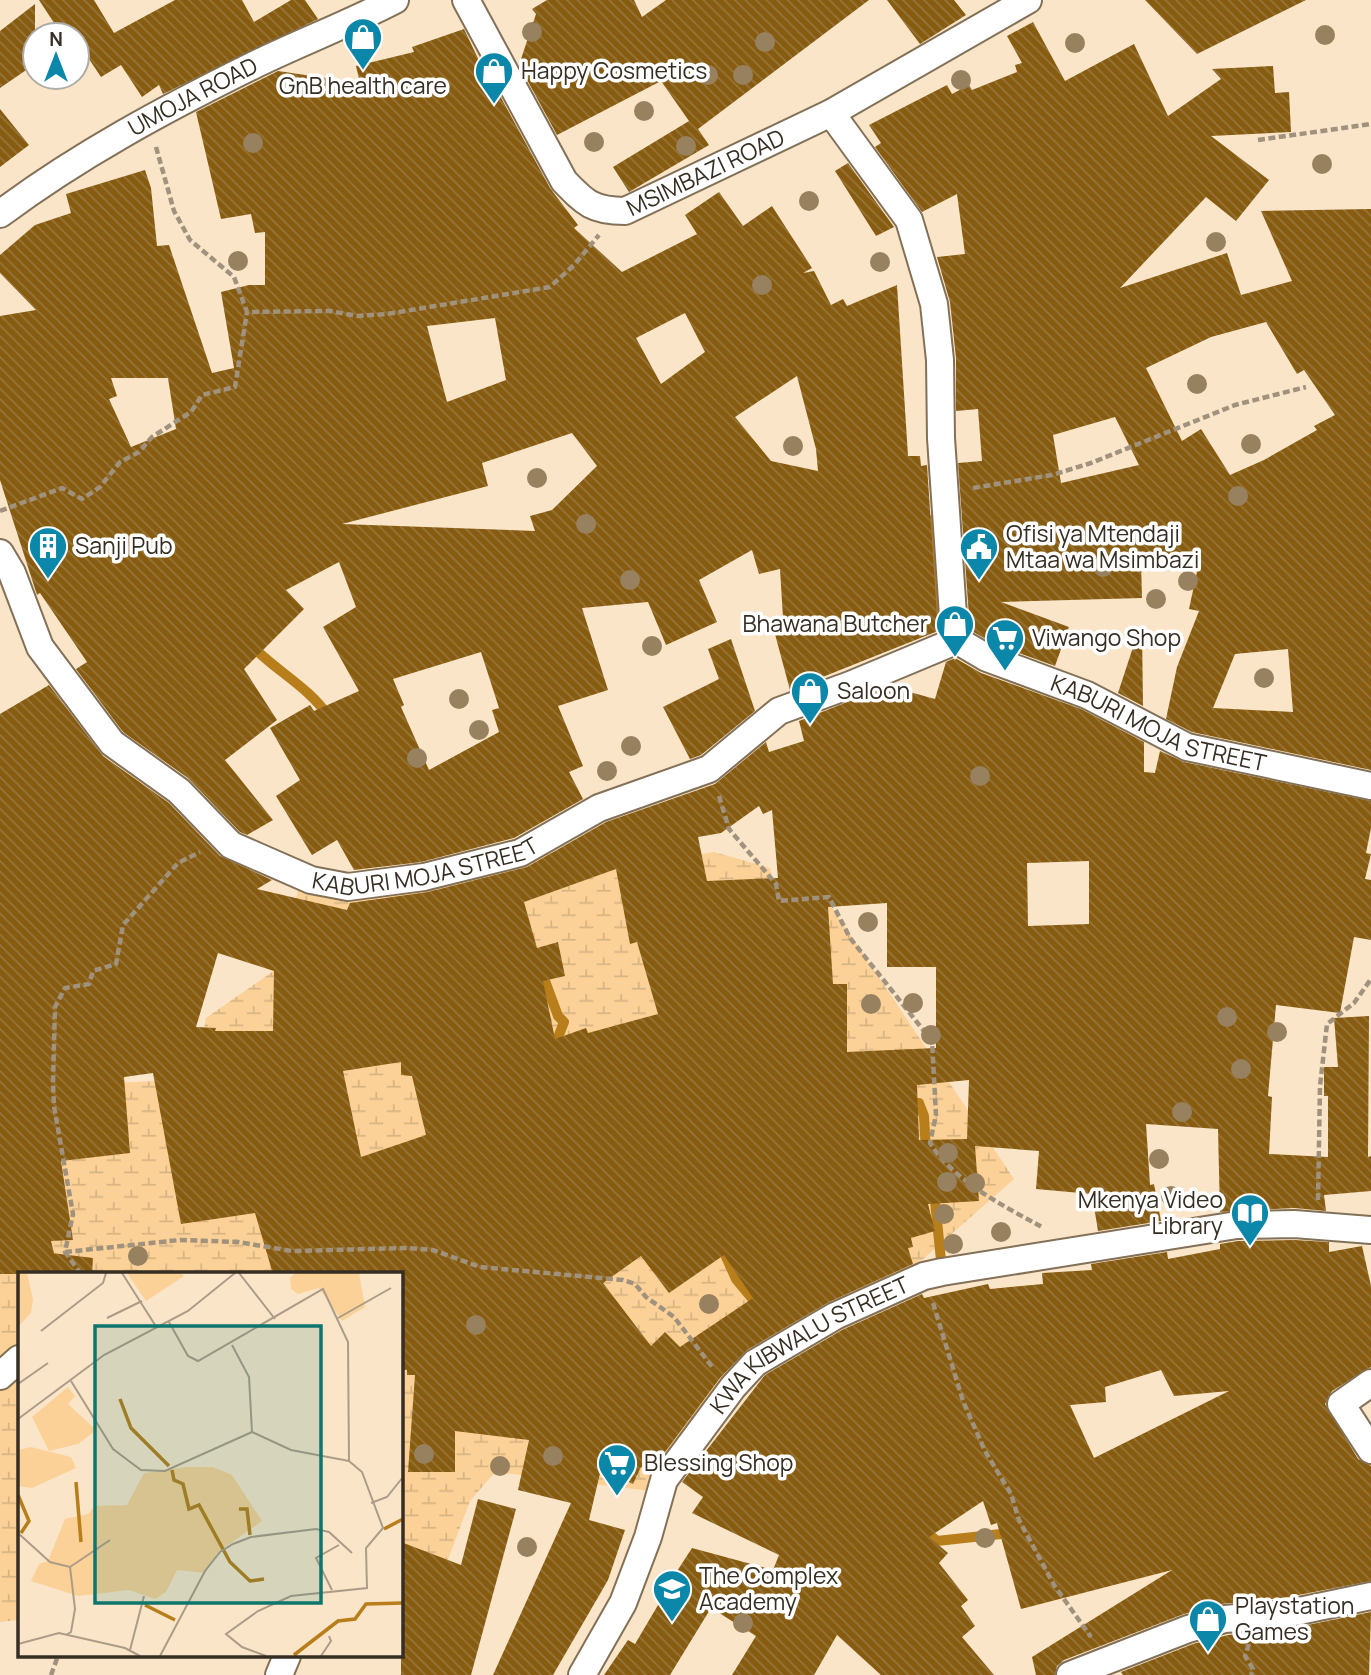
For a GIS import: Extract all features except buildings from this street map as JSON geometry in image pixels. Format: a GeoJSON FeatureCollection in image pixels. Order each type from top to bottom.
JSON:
{"type":"FeatureCollection","features":[{"type":"Feature","properties":{"kind":"street","name":"MSIMBAZI ROAD"},"geometry":{"type":"LineString","coordinates":[[466,0],[564,181],[582,201],[602,211],[625,211],[831,113],[1028,0]]}},
{"type":"Feature","properties":{"kind":"street","name":"UMOJA ROAD"},"geometry":{"type":"LineString","coordinates":[[0,214],[56,172],[141,123],[381,3]]}},
{"type":"Feature","properties":{"kind":"street"},"geometry":{"type":"LineString","coordinates":[[831,113],[909,220],[934,304],[940,360],[944,492],[953,638]]}},
{"type":"Feature","properties":{"kind":"street","name":"KABURI MOJA STREET"},"geometry":{"type":"LineString","coordinates":[[0,553],[12,573],[40,647],[111,743],[179,791],[231,845],[311,880],[335,886],[362,886],[411,879],[520,853],[599,808],[709,769],[779,711],[946,645],[953,638],[987,658],[1087,695],[1187,747],[1371,786]]}},
{"type":"Feature","properties":{"kind":"street","name":"KWA KIBWALU STREET"},"geometry":{"type":"LineString","coordinates":[[582,1675],[623,1603],[648,1538],[664,1480],[733,1387],[755,1363],[835,1316],[925,1276],[1082,1249],[1237,1225],[1315,1225],[1371,1230]]}},
{"type":"Feature","properties":{"kind":"street"},"geometry":{"type":"LineString","coordinates":[[0,1376],[18,1360]]}},
{"type":"Feature","properties":{"kind":"street"},"geometry":{"type":"LineString","coordinates":[[1371,1383],[1341,1404],[1371,1450]]}},
{"type":"Feature","properties":{"kind":"street"},"geometry":{"type":"LineString","coordinates":[[1070,1675],[1188,1629],[1225,1619],[1284,1614],[1371,1596]]}},
{"type":"Feature","properties":{"kind":"street"},"geometry":{"type":"LineString","coordinates":[[279,1675],[286,1658]]}},
{"type":"Feature","properties":{"kind":"path"},"geometry":{"type":"LineString","coordinates":[[0,511],[62,488],[82,499],[100,486],[120,462],[139,452],[152,436],[191,412],[202,395],[235,387],[247,312],[234,277],[190,240],[174,211],[161,155],[141,123]]}},
{"type":"Feature","properties":{"kind":"path"},"geometry":{"type":"LineString","coordinates":[[1258,140],[1371,124]]}},
{"type":"Feature","properties":{"kind":"path"},"geometry":{"type":"LineString","coordinates":[[247,312],[387,314],[550,286],[598,238],[602,211]]}},
{"type":"Feature","properties":{"kind":"path"},"geometry":{"type":"LineString","coordinates":[[944,492],[1052,475],[1091,463],[1223,409],[1306,387]]}},
{"type":"Feature","properties":{"kind":"path"},"geometry":{"type":"LineString","coordinates":[[709,769],[729,829],[776,884],[779,901],[829,897],[850,937],[932,1041],[936,1115],[930,1143],[941,1161],[1013,1211],[1082,1249]]}},
{"type":"Feature","properties":{"kind":"path"},"geometry":{"type":"LineString","coordinates":[[65,1252],[74,1214],[54,1106],[55,1007],[65,988],[89,984],[93,971],[116,964],[123,925],[178,863],[203,850],[231,845]]}},
{"type":"Feature","properties":{"kind":"path"},"geometry":{"type":"LineString","coordinates":[[1315,1225],[1321,1176],[1320,1086],[1327,1024],[1354,1003],[1371,979]]}},
{"type":"Feature","properties":{"kind":"path"},"geometry":{"type":"LineString","coordinates":[[65,1252],[180,1240],[238,1242],[292,1251],[407,1248],[433,1250],[480,1267],[623,1280],[635,1284],[646,1297],[674,1317],[710,1365],[733,1387]]}},
{"type":"Feature","properties":{"kind":"path"},"geometry":{"type":"LineString","coordinates":[[65,1252],[80,1272]]}},
{"type":"Feature","properties":{"kind":"path"},"geometry":{"type":"LineString","coordinates":[[925,1276],[962,1401],[985,1451],[1011,1494],[1019,1520],[1054,1585],[1082,1621],[1105,1662]]}},
{"type":"Feature","properties":{"kind":"path"},"geometry":{"type":"LineString","coordinates":[[51,1675],[57,1658]]}},
{"type":"Feature","properties":{"kind":"green space"},"geometry":{"type":"Polygon","coordinates":[[[560,852],[597,872],[714,852],[770,868],[779,901],[827,900],[1014,1179],[896,1283],[748,1366],[667,1493],[495,1472],[470,1501],[431,1605],[412,1612],[402,1620],[402,1272],[18,1272],[18,1620],[0,1622],[0,1089],[194,1079],[206,1018],[275,970],[299,888],[560,852]]]}},
{"type":"Feature","properties":{"kind":"waterway"},"geometry":{"type":"LineString","coordinates":[[934,519],[933,566],[937,607],[947,620]]}},
{"type":"Feature","properties":{"kind":"waterway"},"geometry":{"type":"LineString","coordinates":[[251,645],[312,697],[329,717]]}},
{"type":"Feature","properties":{"kind":"waterway"},"geometry":{"type":"LineString","coordinates":[[541,970],[558,1016],[564,1022],[554,1048]]}},
{"type":"Feature","properties":{"kind":"waterway"},"geometry":{"type":"LineString","coordinates":[[907,1104],[919,1103],[924,1116],[926,1152]]}},
{"type":"Feature","properties":{"kind":"waterway"},"geometry":{"type":"LineString","coordinates":[[934,1191],[942,1270]]}},
{"type":"Feature","properties":{"kind":"waterway"},"geometry":{"type":"LineString","coordinates":[[723,1250],[736,1279],[760,1308]]}},
{"type":"Feature","properties":{"kind":"waterway"},"geometry":{"type":"LineString","coordinates":[[922,1529],[937,1541],[1010,1533]]}},
{"type":"Feature","properties":{"kind":"place","name":"GnB health care"},"geometry":{"type":"Point","coordinates":[363,71]}},
{"type":"Feature","properties":{"kind":"place","name":"Happy Cosmetics"},"geometry":{"type":"Point","coordinates":[494,105]}},
{"type":"Feature","properties":{"kind":"place","name":"Sanji Pub"},"geometry":{"type":"Point","coordinates":[48,580]}},
{"type":"Feature","properties":{"kind":"place","name":"Ofisi ya Mtendaji Mtaa wa Msimbazi"},"geometry":{"type":"Point","coordinates":[979,581]}},
{"type":"Feature","properties":{"kind":"place","name":"Bhawana Butcher"},"geometry":{"type":"Point","coordinates":[955,658]}},
{"type":"Feature","properties":{"kind":"place","name":"Viwango Shop"},"geometry":{"type":"Point","coordinates":[1005,672]}},
{"type":"Feature","properties":{"kind":"place","name":"Saloon"},"geometry":{"type":"Point","coordinates":[810,725]}},
{"type":"Feature","properties":{"kind":"place","name":"Mkenya Video Library"},"geometry":{"type":"Point","coordinates":[1250,1247]}},
{"type":"Feature","properties":{"kind":"place","name":"Blessing Shop"},"geometry":{"type":"Point","coordinates":[617,1497]}},
{"type":"Feature","properties":{"kind":"place","name":"The Complex Academy"},"geometry":{"type":"Point","coordinates":[672,1623]}},
{"type":"Feature","properties":{"kind":"place","name":"Playstation Games"},"geometry":{"type":"Point","coordinates":[1208,1653]}}]}
